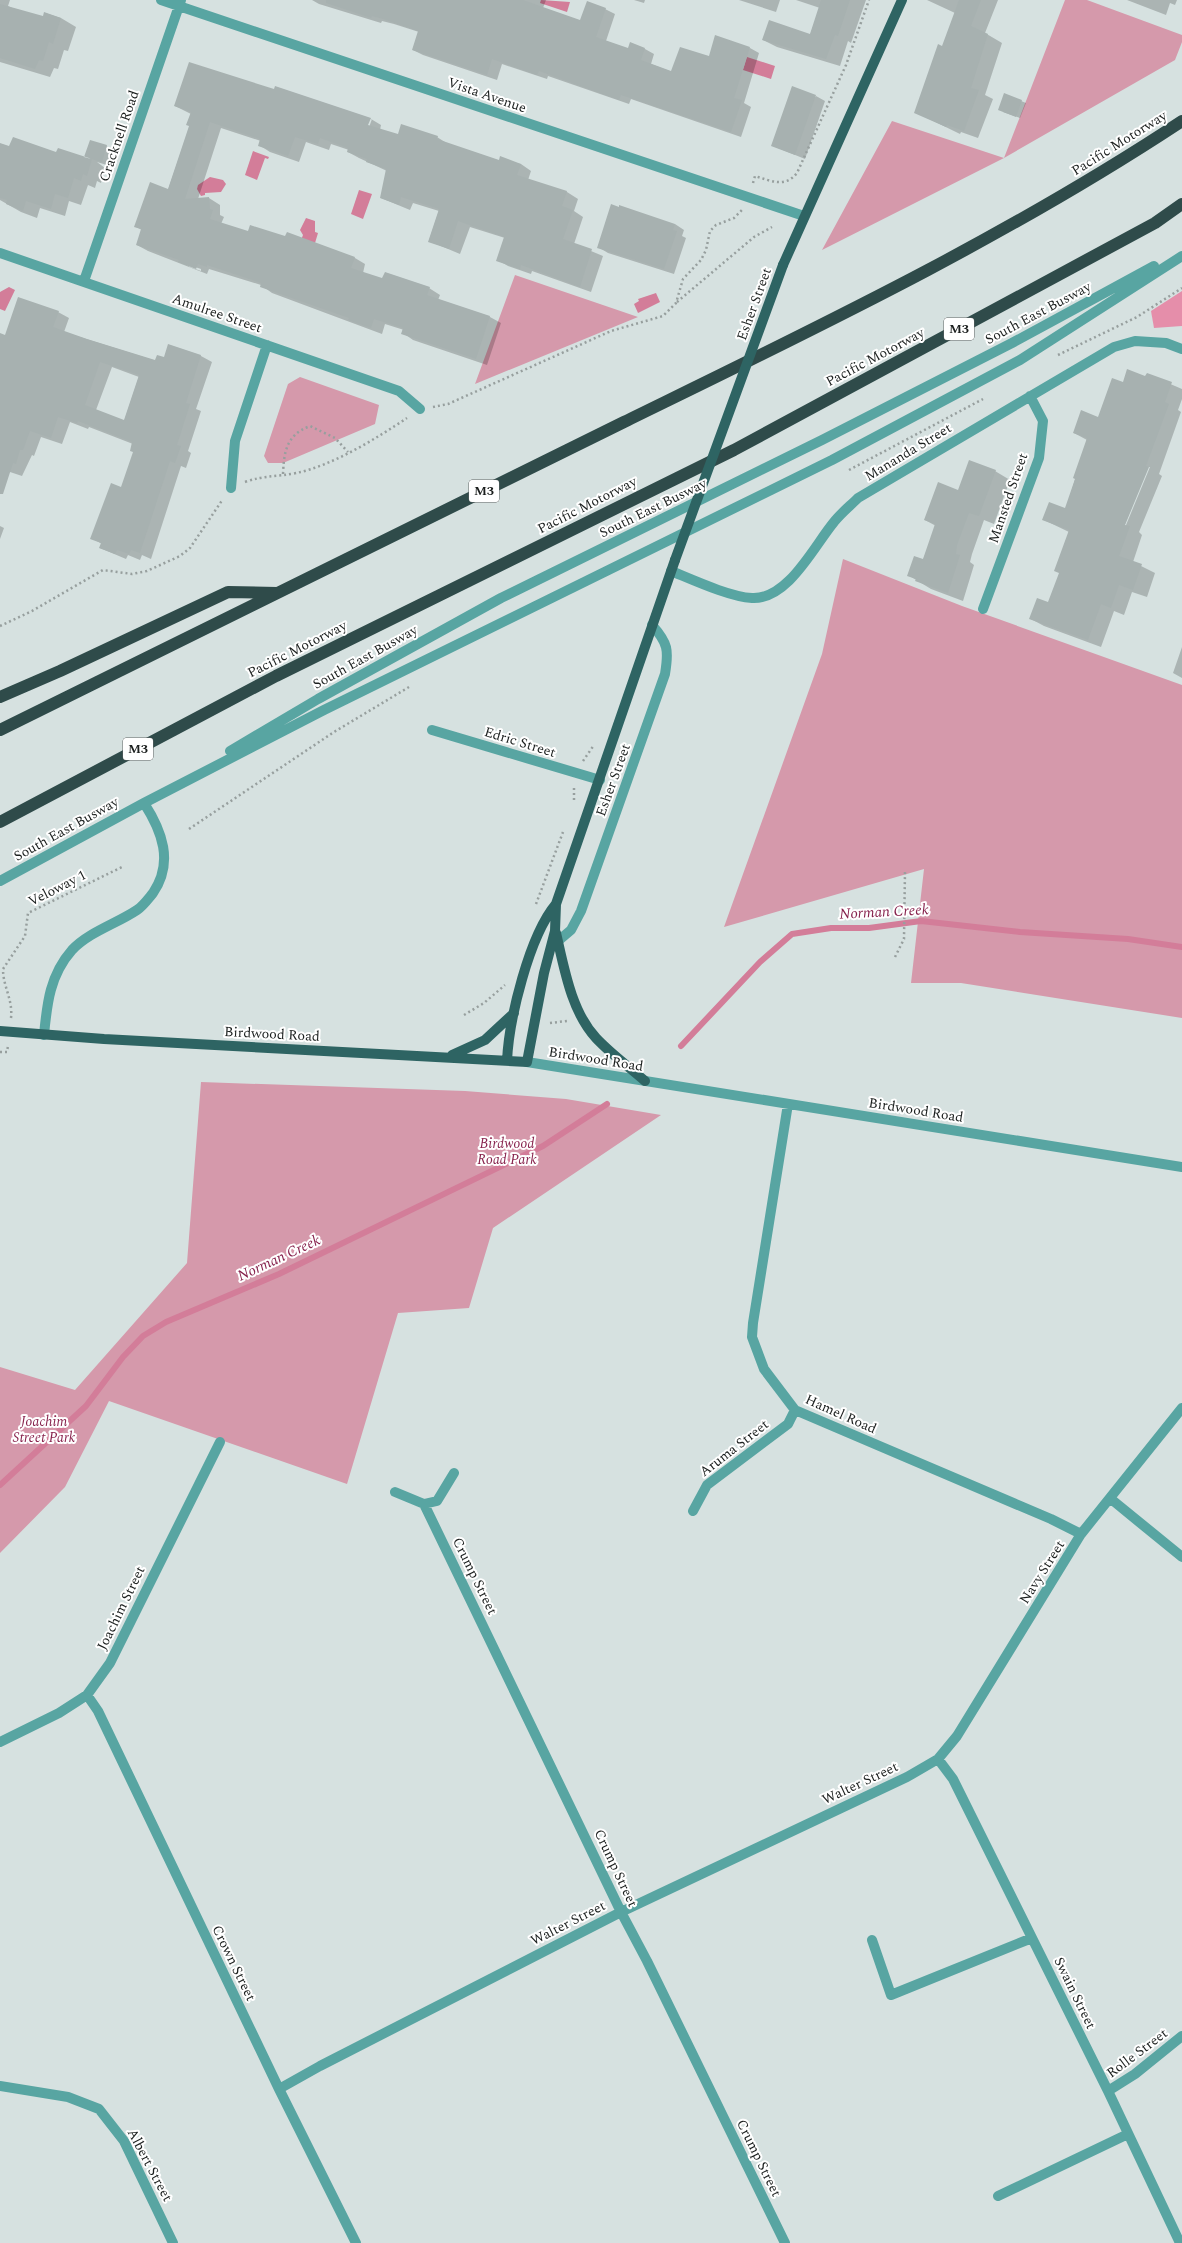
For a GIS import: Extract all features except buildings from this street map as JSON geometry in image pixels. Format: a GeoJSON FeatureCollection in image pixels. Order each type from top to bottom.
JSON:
{"type":"FeatureCollection","features":[{"type":"Feature","properties":{"kind":"highway","name":"Pacific Motorway"},"geometry":{"type":"LineString","coordinates":[[0,730],[930,270],[1051,203],[1128,157],[1182,120]]}},
{"type":"Feature","properties":{"kind":"highway","name":"Pacific Motorway"},"geometry":{"type":"LineString","coordinates":[[0,822],[276,676],[734,450],[1155,223],[1182,204]]}},
{"type":"Feature","properties":{"kind":"highway"},"geometry":{"type":"LineString","coordinates":[[0,696],[60,671],[228,592],[278,593]]}},
{"type":"Feature","properties":{"kind":"main road","name":"Esher Street"},"geometry":{"type":"LineString","coordinates":[[507,1061],[514,1013],[540,927],[556,904],[600,780],[652,625],[783,265],[902,0]]}},
{"type":"Feature","properties":{"kind":"main road","name":"Esher Street"},"geometry":{"type":"LineString","coordinates":[[527,1062],[544,973],[555,931],[556,904]]}},
{"type":"Feature","properties":{"kind":"main road"},"geometry":{"type":"LineString","coordinates":[[555,931],[569,983],[582,1016],[596,1037],[645,1081]]}},
{"type":"Feature","properties":{"kind":"main road"},"geometry":{"type":"LineString","coordinates":[[442,1057],[458,1053],[485,1040],[514,1013]]}},
{"type":"Feature","properties":{"kind":"main road","name":"Birdwood Road"},"geometry":{"type":"LineString","coordinates":[[5,1032],[527,1062]]}},
{"type":"Feature","properties":{"kind":"street","name":"Vista Avenue"},"geometry":{"type":"LineString","coordinates":[[161,0],[180,3],[804,216]]}},
{"type":"Feature","properties":{"kind":"street","name":"Cracknell Road"},"geometry":{"type":"LineString","coordinates":[[84,281],[180,3]]}},
{"type":"Feature","properties":{"kind":"street","name":"South East Busway"},"geometry":{"type":"LineString","coordinates":[[144,802],[318,698],[501,598],[822,440],[1012,343],[1182,251]]}},
{"type":"Feature","properties":{"kind":"street","name":"Amulree Street"},"geometry":{"type":"LineString","coordinates":[[0,252],[399,391],[420,409]]}},
{"type":"Feature","properties":{"kind":"street","name":"South East Busway"},"geometry":{"type":"LineString","coordinates":[[0,880],[144,802],[387,678],[832,460],[1020,360],[1182,256]]}},
{"type":"Feature","properties":{"kind":"street","name":"Mananda Street"},"geometry":{"type":"LineString","coordinates":[[672,571],[724,591],[753,598],[768,595],[780,589],[792,577],[835,520],[858,498],[1114,347],[1135,340],[1166,343],[1182,349]]}},
{"type":"Feature","properties":{"kind":"street"},"geometry":{"type":"LineString","coordinates":[[231,488],[235,441],[267,345]]}},
{"type":"Feature","properties":{"kind":"street","name":"Mansted Street"},"geometry":{"type":"LineString","coordinates":[[983,609],[1039,458],[1042,421],[1030,396]]}},
{"type":"Feature","properties":{"kind":"street","name":"Esher Street"},"geometry":{"type":"LineString","coordinates":[[558,941],[571,930],[581,911],[665,674],[668,650],[663,638],[652,625]]}},
{"type":"Feature","properties":{"kind":"street","name":"Edric Street"},"geometry":{"type":"LineString","coordinates":[[432,730],[600,780]]}},
{"type":"Feature","properties":{"kind":"street"},"geometry":{"type":"LineString","coordinates":[[44,1035],[47,999],[51,985],[73,949],[99,931],[137,910],[156,888],[165,861],[165,850],[155,819],[144,802]]}},
{"type":"Feature","properties":{"kind":"street","name":"Birdwood Road"},"geometry":{"type":"LineString","coordinates":[[527,1062],[1182,1167]]}},
{"type":"Feature","properties":{"kind":"street","name":"Hamel Road"},"geometry":{"type":"LineString","coordinates":[[788,1104],[752,1337],[764,1369],[795,1410],[1051,1519],[1082,1534]]}},
{"type":"Feature","properties":{"kind":"street","name":"Navy Street"},"geometry":{"type":"LineString","coordinates":[[938,1759],[957,1736],[1082,1534],[1182,1408]]}},
{"type":"Feature","properties":{"kind":"street","name":"Aruma Street"},"geometry":{"type":"LineString","coordinates":[[693,1511],[708,1485],[788,1424],[795,1410]]}},
{"type":"Feature","properties":{"kind":"street","name":"Joachim Street"},"geometry":{"type":"LineString","coordinates":[[0,1742],[87,1696],[110,1663],[220,1442]]}},
{"type":"Feature","properties":{"kind":"street"},"geometry":{"type":"LineString","coordinates":[[395,1492],[424,1504],[437,1501],[454,1473]]}},
{"type":"Feature","properties":{"kind":"street"},"geometry":{"type":"LineString","coordinates":[[1111,1499],[1182,1557]]}},
{"type":"Feature","properties":{"kind":"street","name":"Crump Street"},"geometry":{"type":"LineString","coordinates":[[424,1504],[620,1912],[651,1968],[785,2243]]}},
{"type":"Feature","properties":{"kind":"street","name":"Crown Street"},"geometry":{"type":"LineString","coordinates":[[87,1696],[98,1711],[279,2089],[356,2243]]}},
{"type":"Feature","properties":{"kind":"street","name":"Walter Street"},"geometry":{"type":"LineString","coordinates":[[279,2089],[320,2066],[620,1912],[908,1777],[938,1759]]}},
{"type":"Feature","properties":{"kind":"street","name":"Swain Street"},"geometry":{"type":"LineString","coordinates":[[938,1759],[953,1779],[1108,2091],[1180,2240]]}},
{"type":"Feature","properties":{"kind":"street"},"geometry":{"type":"LineString","coordinates":[[872,1940],[891,1995],[1032,1938]]}},
{"type":"Feature","properties":{"kind":"street","name":"Rolle Street"},"geometry":{"type":"LineString","coordinates":[[1108,2091],[1135,2074],[1182,2036]]}},
{"type":"Feature","properties":{"kind":"street","name":"Albert Street"},"geometry":{"type":"LineString","coordinates":[[0,2086],[68,2097],[98,2109],[124,2141],[173,2243]]}},
{"type":"Feature","properties":{"kind":"street"},"geometry":{"type":"LineString","coordinates":[[998,2196],[1128,2134]]}},
{"type":"Feature","properties":{"kind":"path"},"geometry":{"type":"LineString","coordinates":[[752,183],[755,176],[775,182],[785,182],[792,179],[797,173],[840,79],[869,0]]}},
{"type":"Feature","properties":{"kind":"path"},"geometry":{"type":"LineString","coordinates":[[676,303],[683,279],[701,260],[706,250],[710,232],[716,226],[738,215],[743,207]]}},
{"type":"Feature","properties":{"kind":"path"},"geometry":{"type":"LineString","coordinates":[[448,404],[611,331],[663,316],[676,303],[754,237],[772,227]]}},
{"type":"Feature","properties":{"kind":"path"},"geometry":{"type":"LineString","coordinates":[[283,474],[286,446],[292,436],[310,426],[335,438],[348,452]]}},
{"type":"Feature","properties":{"kind":"path"},"geometry":{"type":"LineString","coordinates":[[0,626],[26,614],[103,570],[132,574],[148,571],[180,556],[190,548],[231,488],[261,476],[296,473],[334,460],[394,427]]}},
{"type":"Feature","properties":{"kind":"path"},"geometry":{"type":"LineString","coordinates":[[572,810],[574,802],[574,788]]}},
{"type":"Feature","properties":{"kind":"path"},"geometry":{"type":"LineString","coordinates":[[535,906],[566,825]]}},
{"type":"Feature","properties":{"kind":"path","name":"Veloway 1"},"geometry":{"type":"LineString","coordinates":[[5,1032],[12,1005],[3,976],[3,970],[24,936],[28,913],[122,867]]}},
{"type":"Feature","properties":{"kind":"path"},"geometry":{"type":"LineString","coordinates":[[895,957],[904,939],[906,871]]}},
{"type":"Feature","properties":{"kind":"path"},"geometry":{"type":"LineString","coordinates":[[464,1015],[484,1003],[505,985],[508,978]]}},
{"type":"Feature","properties":{"kind":"path"},"geometry":{"type":"LineString","coordinates":[[550,1023],[570,1021]]}},
{"type":"Feature","properties":{"kind":"green space"},"geometry":{"type":"Polygon","coordinates":[[[1065,0],[1087,0],[1182,35],[1182,42],[1175,60],[1004,158],[1065,0]]]}},
{"type":"Feature","properties":{"kind":"green space"},"geometry":{"type":"Polygon","coordinates":[[[892,121],[1004,158],[822,250],[892,121]]]}},
{"type":"Feature","properties":{"kind":"green space"},"geometry":{"type":"Polygon","coordinates":[[[515,275],[638,317],[475,384],[515,275]]]}},
{"type":"Feature","properties":{"kind":"green space"},"geometry":{"type":"Polygon","coordinates":[[[300,377],[379,405],[375,424],[283,463],[268,463],[264,456],[288,384],[300,377]]]}},
{"type":"Feature","properties":{"kind":"green space"},"geometry":{"type":"Polygon","coordinates":[[[843,559],[962,606],[1182,685],[1182,1018],[961,983],[911,983],[924,869],[724,927],[822,654],[843,559]]]}},
{"type":"Feature","properties":{"kind":"green space"},"geometry":{"type":"Polygon","coordinates":[[[201,1082],[465,1091],[566,1099],[661,1115],[493,1228],[469,1308],[398,1313],[347,1484],[109,1401],[65,1487],[0,1553],[0,1367],[75,1390],[187,1263],[201,1082]]]}},
{"type":"Feature","properties":{"kind":"shaded area"},"geometry":{"type":"Polygon","coordinates":[[[541,0],[570,2],[567,12],[540,3],[541,0]]]}},
{"type":"Feature","properties":{"kind":"shaded area"},"geometry":{"type":"Polygon","coordinates":[[[747,57],[775,66],[771,79],[743,70],[747,57]]]}},
{"type":"Feature","properties":{"kind":"shaded area"},"geometry":{"type":"Polygon","coordinates":[[[253,151],[269,157],[268,159],[265,158],[257,180],[245,175],[253,151]]]}},
{"type":"Feature","properties":{"kind":"shaded area"},"geometry":{"type":"Polygon","coordinates":[[[210,177],[223,180],[226,184],[221,192],[205,193],[205,195],[201,196],[197,189],[198,185],[210,177]]]}},
{"type":"Feature","properties":{"kind":"shaded area"},"geometry":{"type":"Polygon","coordinates":[[[359,190],[372,194],[363,219],[351,214],[359,190]]]}},
{"type":"Feature","properties":{"kind":"shaded area"},"geometry":{"type":"Polygon","coordinates":[[[306,218],[315,221],[315,232],[318,233],[315,243],[301,240],[303,235],[300,230],[306,218]]]}},
{"type":"Feature","properties":{"kind":"shaded area"},"geometry":{"type":"Polygon","coordinates":[[[9,287],[15,290],[5,311],[0,309],[0,292],[9,287]]]}},
{"type":"Feature","properties":{"kind":"shaded area"},"geometry":{"type":"Polygon","coordinates":[[[1182,291],[1182,326],[1154,328],[1151,311],[1182,291]]]}},
{"type":"Feature","properties":{"kind":"shaded area"},"geometry":{"type":"Polygon","coordinates":[[[656,293],[660,302],[638,313],[634,304],[639,301],[638,299],[656,293]]]}},
{"type":"Feature","properties":{"kind":"waterway","name":"Norman Creek"},"geometry":{"type":"LineString","coordinates":[[681,1046],[760,962],[792,934],[831,928],[869,928],[921,921],[1020,932],[1128,939],[1182,947]]}},
{"type":"Feature","properties":{"kind":"waterway","name":"Norman Creek"},"geometry":{"type":"LineString","coordinates":[[0,1485],[86,1406],[123,1357],[143,1336],[166,1322],[279,1274],[543,1146],[607,1104]]}},
{"type":"Feature","properties":{"kind":"park label","name":"Birdwood Road Park"},"geometry":{"type":"Point","coordinates":[507,1152]}},
{"type":"Feature","properties":{"kind":"park label","name":"Joachim Street Park"},"geometry":{"type":"Point","coordinates":[44,1430]}}]}
